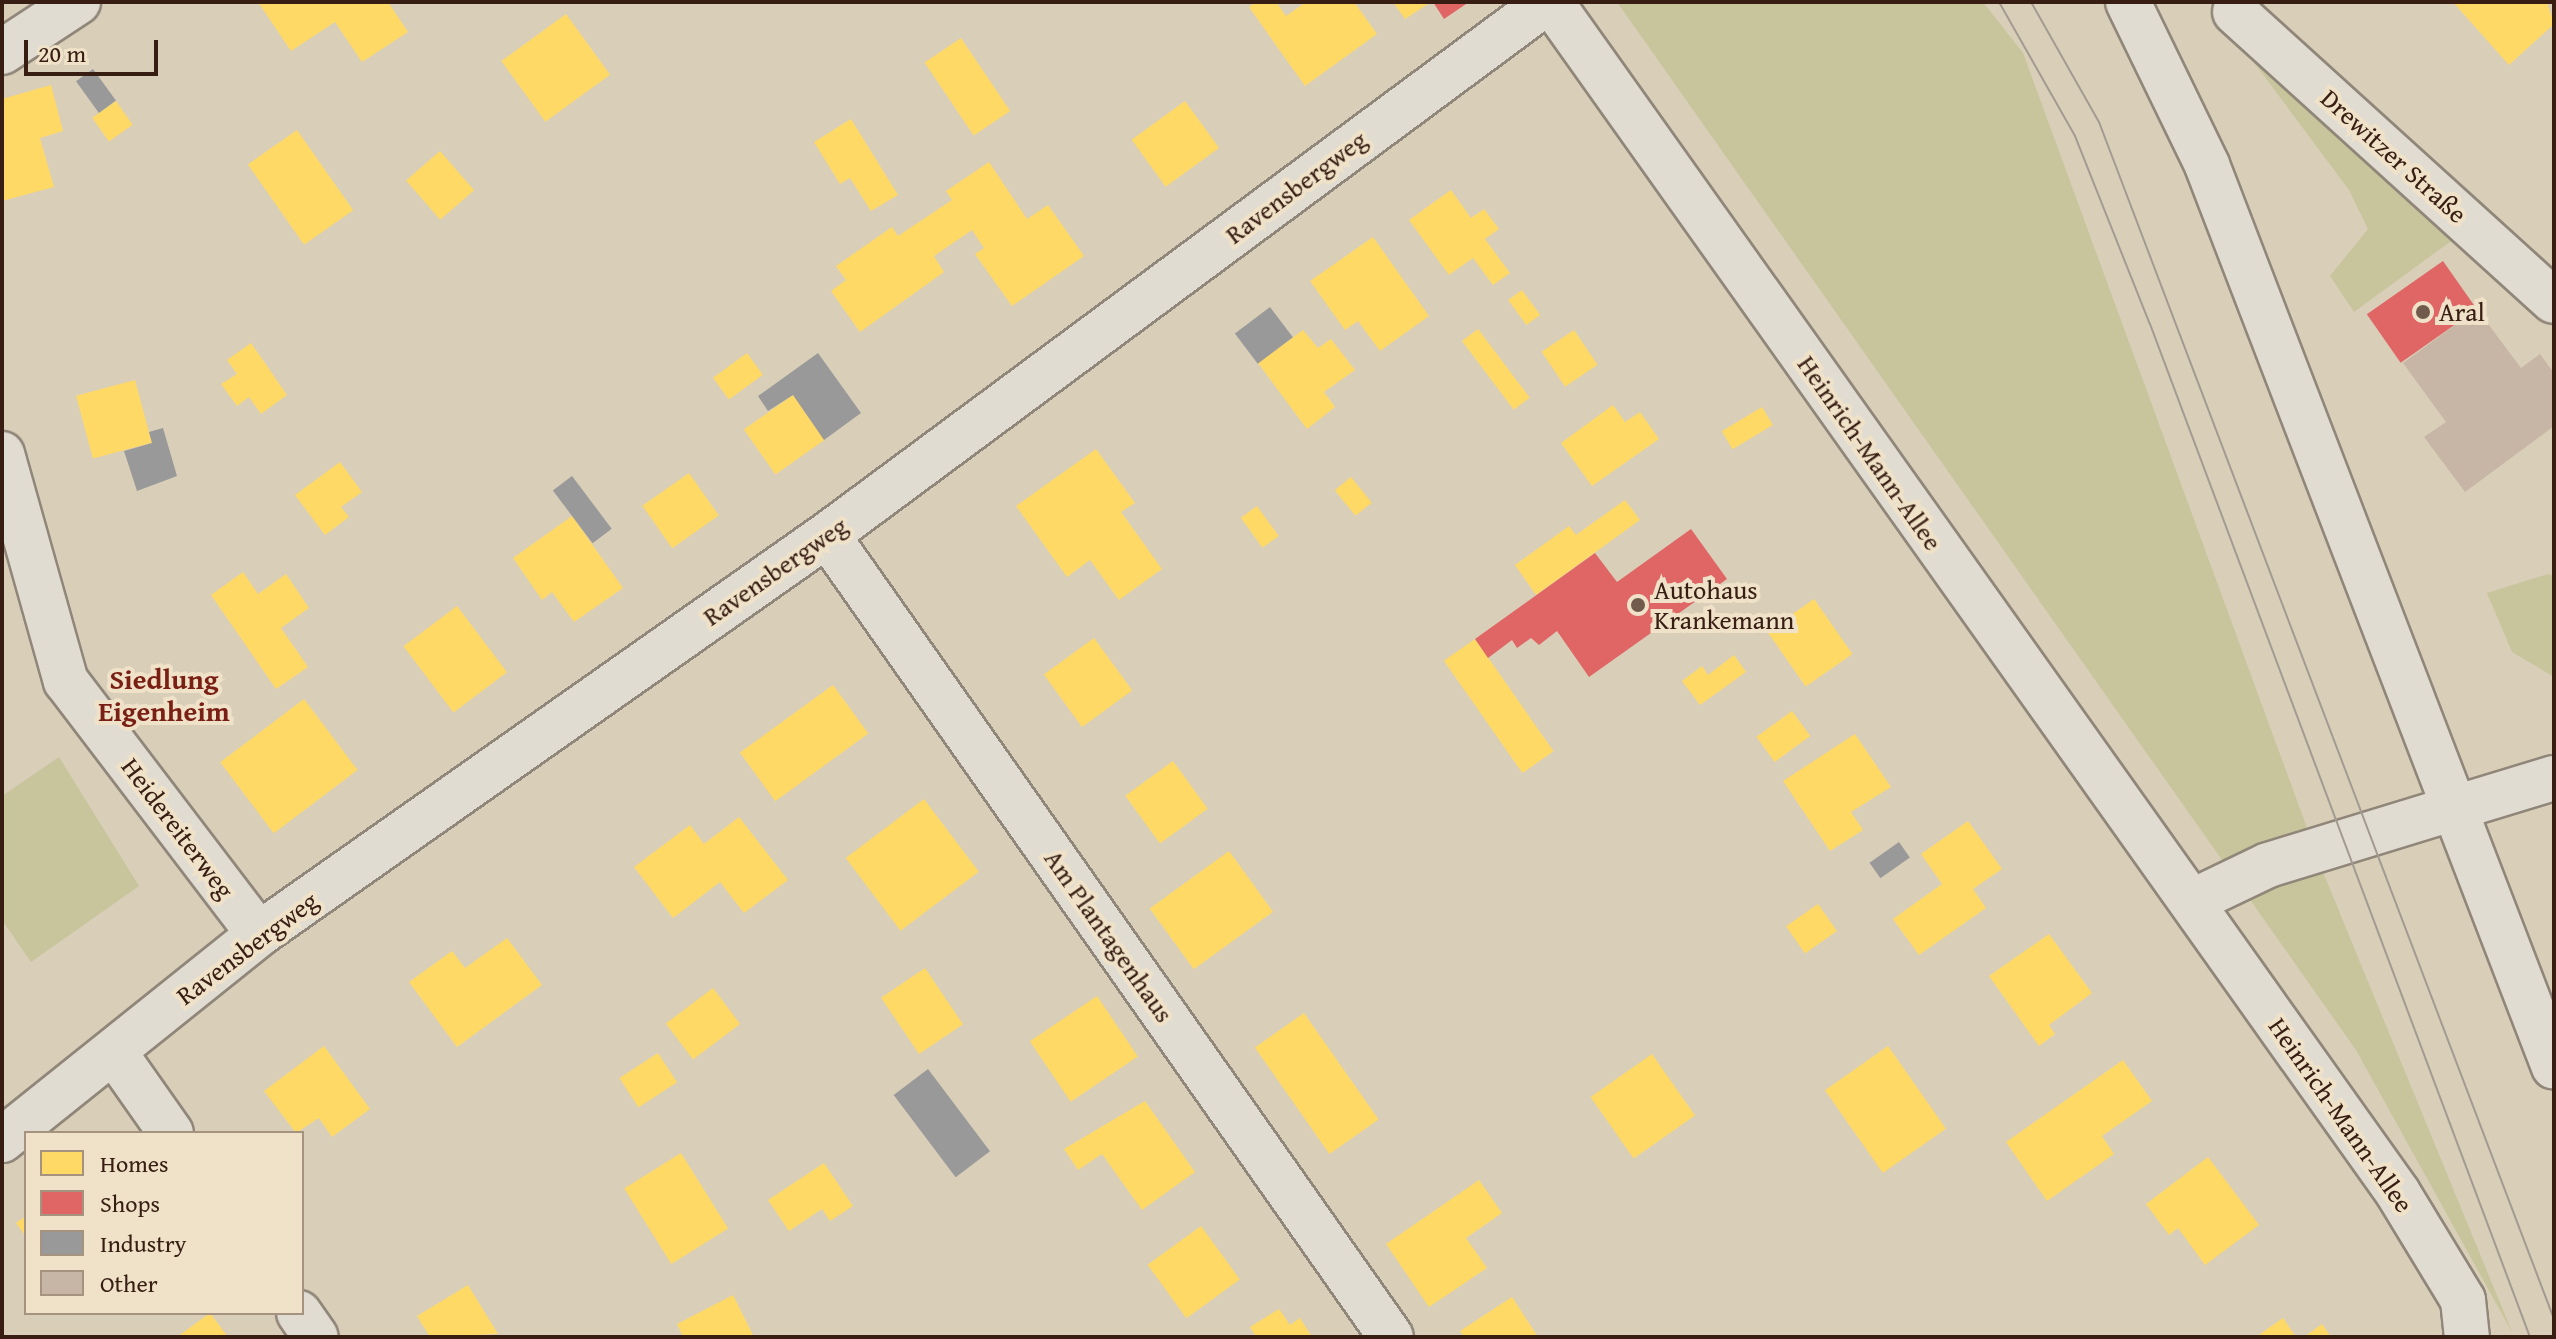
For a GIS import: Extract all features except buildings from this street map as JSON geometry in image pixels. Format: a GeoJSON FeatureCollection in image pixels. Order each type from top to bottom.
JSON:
{"type":"FeatureCollection","features":[{"type":"Feature","properties":{"kind":"street"},"geometry":{"type":"LineString","coordinates":[[2,52],[78,2]]}},
{"type":"Feature","properties":{"kind":"street","name":"Ravensbergweg"},"geometry":{"type":"LineString","coordinates":[[2,1140],[259,934],[827,535],[1549,2]]}},
{"type":"Feature","properties":{"kind":"street","name":"Heinrich-Mann-Allee"},"geometry":{"type":"LineString","coordinates":[[1549,2],[2193,901],[2398,1193],[2463,1300],[2467,1337]]}},
{"type":"Feature","properties":{"kind":"street"},"geometry":{"type":"LineString","coordinates":[[2128,2],[2207,165],[2554,1067]]}},
{"type":"Feature","properties":{"kind":"street","name":"Drewitzer Straße"},"geometry":{"type":"LineString","coordinates":[[2235,12],[2554,301]]}},
{"type":"Feature","properties":{"kind":"street","name":"Heidereiterweg"},"geometry":{"type":"LineString","coordinates":[[2,454],[66,681],[259,934]]}},
{"type":"Feature","properties":{"kind":"street","name":"Am Plantagenhaus"},"geometry":{"type":"LineString","coordinates":[[827,535],[1391,1337]]}},
{"type":"Feature","properties":{"kind":"street"},"geometry":{"type":"LineString","coordinates":[[2193,901],[2268,865],[2554,778]]}},
{"type":"Feature","properties":{"kind":"street"},"geometry":{"type":"LineString","coordinates":[[114,1052],[170,1131]]}},
{"type":"Feature","properties":{"kind":"street"},"geometry":{"type":"LineString","coordinates":[[300,1315],[316,1337]]}},
{"type":"Feature","properties":{"kind":"shaded area"},"geometry":{"type":"Polygon","coordinates":[[[1617,2],[1983,2],[2023,53],[2325,877],[2512,1332],[2356,1050],[1617,2]]]}},
{"type":"Feature","properties":{"kind":"shaded area"},"geometry":{"type":"Polygon","coordinates":[[[2241,45],[2458,236],[2354,312],[2330,276],[2368,229],[2349,190],[2241,45]]]}},
{"type":"Feature","properties":{"kind":"shaded area"},"geometry":{"type":"Polygon","coordinates":[[[2548,574],[2554,576],[2554,677],[2512,652],[2487,593],[2548,574]]]}},
{"type":"Feature","properties":{"kind":"shaded area"},"geometry":{"type":"Polygon","coordinates":[[[59,757],[139,886],[31,962],[2,920],[2,796],[59,757]]]}},
{"type":"Feature","properties":{"kind":"tram line"},"geometry":{"type":"LineString","coordinates":[[1999,2],[2075,136],[2150,324],[2530,1337]]}},
{"type":"Feature","properties":{"kind":"tram line"},"geometry":{"type":"LineString","coordinates":[[2031,2],[2099,122],[2554,1319]]}},
{"type":"Feature","properties":{"kind":"place","name":"Aral"},"geometry":{"type":"Point","coordinates":[2423,312]}},
{"type":"Feature","properties":{"kind":"place","name":"Autohaus Krankemann"},"geometry":{"type":"Point","coordinates":[1638,605]}},
{"type":"Feature","properties":{"kind":"district","name":"Siedlung Eigenheim"},"geometry":{"type":"Point","coordinates":[164,695]}}]}
